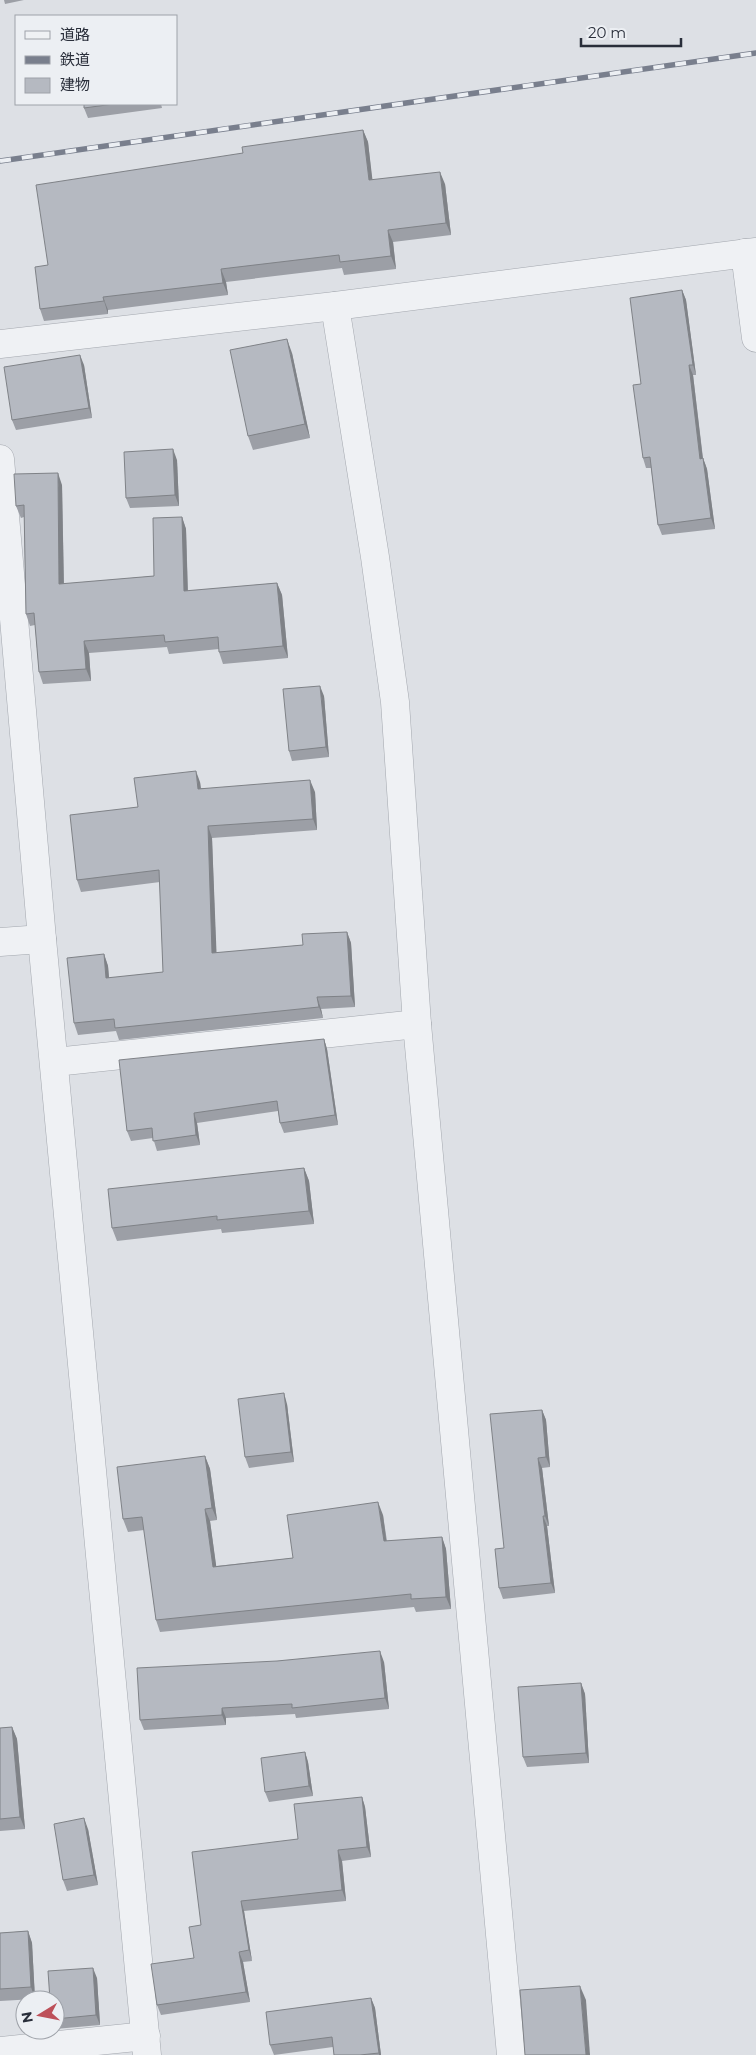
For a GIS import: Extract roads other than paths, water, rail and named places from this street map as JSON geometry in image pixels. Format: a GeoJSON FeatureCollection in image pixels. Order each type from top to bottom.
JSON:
{"type":"FeatureCollection","features":[{"type":"Feature","properties":{"kind":"street"},"geometry":{"type":"LineString","coordinates":[[0,344],[335,306],[751,252],[756,338]]}},
{"type":"Feature","properties":{"kind":"street"},"geometry":{"type":"LineString","coordinates":[[335,306],[375,556],[395,702],[417,1024],[511,2055]]}},
{"type":"Feature","properties":{"kind":"street"},"geometry":{"type":"LineString","coordinates":[[0,459],[42,939],[146,2045],[0,2051]]}},
{"type":"Feature","properties":{"kind":"street"},"geometry":{"type":"LineString","coordinates":[[0,942],[42,939]]}},
{"type":"Feature","properties":{"kind":"street"},"geometry":{"type":"LineString","coordinates":[[54,1062],[417,1024]]}},
{"type":"Feature","properties":{"kind":"railway"},"geometry":{"type":"LineString","coordinates":[[0,161],[756,53]]}}]}
